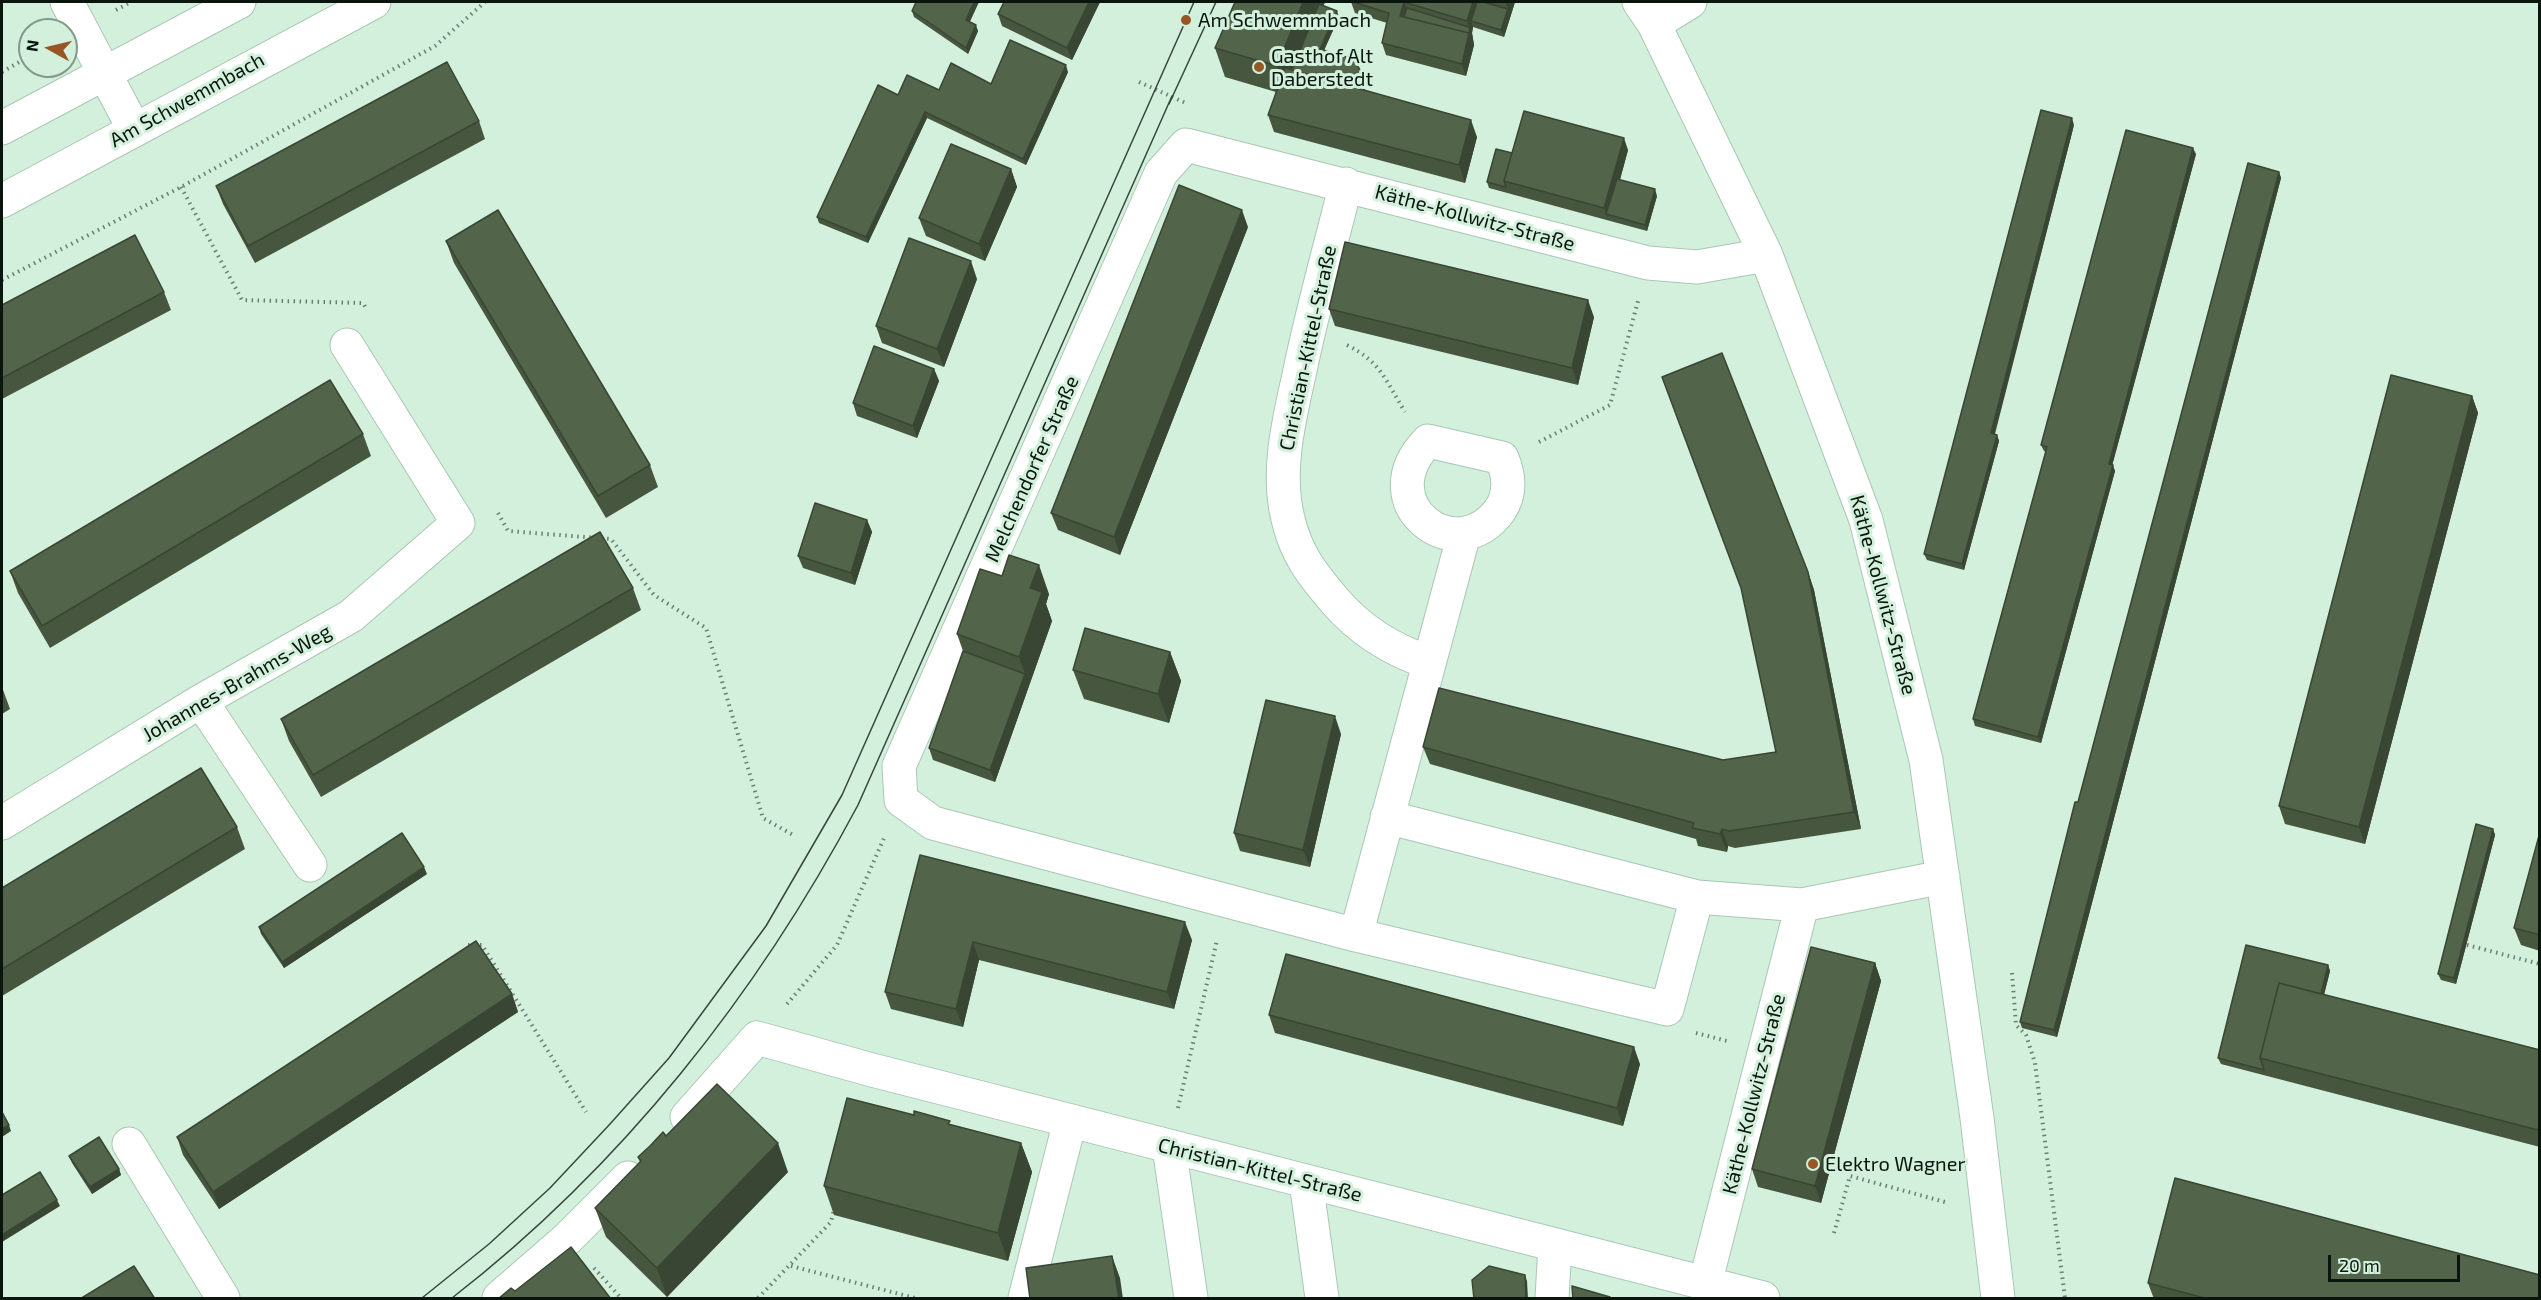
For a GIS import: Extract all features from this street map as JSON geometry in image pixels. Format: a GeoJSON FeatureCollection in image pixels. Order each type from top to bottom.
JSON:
{"type":"FeatureCollection","features":[{"type":"Feature","properties":{"kind":"street"},"geometry":{"type":"LineString","coordinates":[[67,2],[134,129]]}},
{"type":"Feature","properties":{"kind":"street"},"geometry":{"type":"LineString","coordinates":[[2,128],[239,2]]}},
{"type":"Feature","properties":{"kind":"street","name":"Am Schwemmbach"},"geometry":{"type":"LineString","coordinates":[[2,201],[374,2]]}},
{"type":"Feature","properties":{"kind":"street"},"geometry":{"type":"LineString","coordinates":[[1647,13],[1690,2]]}},
{"type":"Feature","properties":{"kind":"street","name":"Käthe-Kollwitz-Straße"},"geometry":{"type":"LineString","coordinates":[[1647,13],[1766,255],[1866,520],[1926,760],[1977,1118],[1998,1299]]}},
{"type":"Feature","properties":{"kind":"street","name":"Käthe-Kollwitz-Straße"},"geometry":{"type":"LineString","coordinates":[[1186,145],[1346,184],[1648,263],[1697,267],[1766,255]]}},
{"type":"Feature","properties":{"kind":"street","name":"Melchendorfer Straße"},"geometry":{"type":"LineString","coordinates":[[902,800],[899,766],[1161,173],[1186,145]]}},
{"type":"Feature","properties":{"kind":"street","name":"Christian-Kittel-Straße"},"geometry":{"type":"LineString","coordinates":[[1346,184],[1309,325],[1283,462],[1287,518],[1306,568],[1354,623],[1404,654],[1428,662]]}},
{"type":"Feature","properties":{"kind":"street","name":"Johannes-Brahms-Weg"},"geometry":{"type":"LineString","coordinates":[[2,824],[201,701],[351,616],[458,523],[347,345]]}},
{"type":"Feature","properties":{"kind":"street"},"geometry":{"type":"LineString","coordinates":[[1428,441],[1502,458],[1507,470],[1508,486],[1504,504],[1494,518],[1481,528],[1464,534],[1447,533],[1430,527],[1417,515],[1409,500],[1406,483],[1408,467],[1428,441]]}},
{"type":"Feature","properties":{"kind":"street"},"geometry":{"type":"LineString","coordinates":[[1356,935],[1464,534]]}},
{"type":"Feature","properties":{"kind":"street"},"geometry":{"type":"LineString","coordinates":[[201,701],[310,865]]}},
{"type":"Feature","properties":{"kind":"street"},"geometry":{"type":"LineString","coordinates":[[902,800],[933,823],[1356,935],[1667,1009],[1697,897]]}},
{"type":"Feature","properties":{"kind":"street"},"geometry":{"type":"LineString","coordinates":[[1387,817],[1697,897],[1802,905],[1943,877]]}},
{"type":"Feature","properties":{"kind":"street","name":"Käthe-Kollwitz-Straße"},"geometry":{"type":"LineString","coordinates":[[1705,1284],[1802,905]]}},
{"type":"Feature","properties":{"kind":"street"},"geometry":{"type":"LineString","coordinates":[[669,1136],[757,1038]]}},
{"type":"Feature","properties":{"kind":"street","name":"Christian-Kittel-Straße"},"geometry":{"type":"LineString","coordinates":[[757,1038],[1169,1147],[1763,1299]]}},
{"type":"Feature","properties":{"kind":"street"},"geometry":{"type":"LineString","coordinates":[[1025,1299],[1070,1121]]}},
{"type":"Feature","properties":{"kind":"street"},"geometry":{"type":"LineString","coordinates":[[129,1144],[223,1299]]}},
{"type":"Feature","properties":{"kind":"street"},"geometry":{"type":"LineString","coordinates":[[1169,1147],[1191,1299]]}},
{"type":"Feature","properties":{"kind":"street"},"geometry":{"type":"LineString","coordinates":[[499,1299],[568,1238],[645,1160]]}},
{"type":"Feature","properties":{"kind":"street"},"geometry":{"type":"LineString","coordinates":[[1306,1181],[1322,1299]]}},
{"type":"Feature","properties":{"kind":"street"},"geometry":{"type":"LineString","coordinates":[[1552,1299],[1555,1245]]}},
{"type":"Feature","properties":{"kind":"path"},"geometry":{"type":"LineString","coordinates":[[2,280],[181,187],[435,46],[485,2]]}},
{"type":"Feature","properties":{"kind":"path"},"geometry":{"type":"LineString","coordinates":[[2,72],[18,63]]}},
{"type":"Feature","properties":{"kind":"path"},"geometry":{"type":"LineString","coordinates":[[181,187],[242,300],[363,303],[369,313]]}},
{"type":"Feature","properties":{"kind":"path"},"geometry":{"type":"LineString","coordinates":[[1502,458],[1522,451],[1610,405],[1648,263]]}},
{"type":"Feature","properties":{"kind":"path"},"geometry":{"type":"LineString","coordinates":[[1309,325],[1368,355],[1381,371],[1410,420],[1428,441]]}},
{"type":"Feature","properties":{"kind":"path"},"geometry":{"type":"LineString","coordinates":[[493,505],[508,531],[611,539],[654,595],[706,627],[763,818],[792,835]]}},
{"type":"Feature","properties":{"kind":"path"},"geometry":{"type":"LineString","coordinates":[[757,1038],[837,945],[902,800]]}},
{"type":"Feature","properties":{"kind":"path"},"geometry":{"type":"LineString","coordinates":[[1169,1147],[1226,902]]}},
{"type":"Feature","properties":{"kind":"path"},"geometry":{"type":"LineString","coordinates":[[468,945],[482,945],[586,1112]]}},
{"type":"Feature","properties":{"kind":"path"},"geometry":{"type":"LineString","coordinates":[[2467,945],[2540,964]]}},
{"type":"Feature","properties":{"kind":"path"},"geometry":{"type":"LineString","coordinates":[[2012,973],[2016,1025],[2026,1035],[2035,1063],[2065,1299]]}},
{"type":"Feature","properties":{"kind":"path"},"geometry":{"type":"LineString","coordinates":[[1690,1032],[1736,1043]]}},
{"type":"Feature","properties":{"kind":"path"},"geometry":{"type":"LineString","coordinates":[[1834,1233],[1850,1176],[1945,1202]]}},
{"type":"Feature","properties":{"kind":"path"},"geometry":{"type":"LineString","coordinates":[[758,1299],[831,1221],[837,1200]]}},
{"type":"Feature","properties":{"kind":"path"},"geometry":{"type":"LineString","coordinates":[[791,1266],[915,1299]]}},
{"type":"Feature","properties":{"kind":"building"},"geometry":{"type":"Polygon","coordinates":[[[916,2],[974,2],[966,20],[976,25],[966,48],[912,11],[916,2]]]}},
{"type":"Feature","properties":{"kind":"building"},"geometry":{"type":"Polygon","coordinates":[[[1004,2],[1089,2],[1067,48],[998,14],[1004,2]]]}},
{"type":"Feature","properties":{"kind":"building"},"geometry":{"type":"Polygon","coordinates":[[[1235,2],[1303,2],[1277,66],[1215,48],[1235,2]]]}},
{"type":"Feature","properties":{"kind":"building"},"geometry":{"type":"Polygon","coordinates":[[[1353,2],[1404,2],[1400,16],[1469,33],[1462,64],[1382,43],[1389,13],[1353,2]]]}},
{"type":"Feature","properties":{"kind":"building"},"geometry":{"type":"Polygon","coordinates":[[[1404,2],[1473,2],[1467,21],[1404,2]]]}},
{"type":"Feature","properties":{"kind":"building"},"geometry":{"type":"Polygon","coordinates":[[[1477,2],[1508,9],[1501,30],[1471,21],[1477,2]]]}},
{"type":"Feature","properties":{"kind":"building"},"geometry":{"type":"Polygon","coordinates":[[[1319,4],[1337,11],[1320,49],[1353,59],[1364,76],[1360,89],[1292,70],[1319,4]]]}},
{"type":"Feature","properties":{"kind":"building"},"geometry":{"type":"Polygon","coordinates":[[[1407,8],[1469,27],[1471,39],[1469,33],[1404,17],[1407,8]]]}},
{"type":"Feature","properties":{"kind":"building"},"geometry":{"type":"Polygon","coordinates":[[[1010,40],[1066,65],[1023,159],[925,112],[866,237],[817,217],[878,85],[898,95],[907,75],[939,90],[951,63],[991,84],[1010,40]]]}},
{"type":"Feature","properties":{"kind":"building"},"geometry":{"type":"Polygon","coordinates":[[[447,62],[479,121],[248,246],[216,186],[447,62]]]}},
{"type":"Feature","properties":{"kind":"building"},"geometry":{"type":"Polygon","coordinates":[[[1285,68],[1471,120],[1459,165],[1268,115],[1285,68]]]}},
{"type":"Feature","properties":{"kind":"building"},"geometry":{"type":"Polygon","coordinates":[[[2041,110],[2072,118],[1991,433],[1997,435],[1962,564],[1924,554],[2041,110]]]}},
{"type":"Feature","properties":{"kind":"building"},"geometry":{"type":"Polygon","coordinates":[[[1524,111],[1624,138],[1604,208],[1504,181],[1524,111]]]}},
{"type":"Feature","properties":{"kind":"building"},"geometry":{"type":"Polygon","coordinates":[[[2126,130],[2193,148],[2109,464],[2113,465],[2038,737],[1973,719],[2047,447],[2041,445],[2126,130]]]}},
{"type":"Feature","properties":{"kind":"building"},"geometry":{"type":"Polygon","coordinates":[[[951,144],[1011,169],[979,244],[919,218],[951,144]]]}},
{"type":"Feature","properties":{"kind":"building"},"geometry":{"type":"Polygon","coordinates":[[[1496,149],[1512,153],[1504,181],[1506,187],[1487,182],[1496,149]]]}},
{"type":"Feature","properties":{"kind":"building"},"geometry":{"type":"Polygon","coordinates":[[[2248,163],[2279,172],[2054,1030],[2020,1022],[2075,802],[2078,802],[2248,163]]]}},
{"type":"Feature","properties":{"kind":"building"},"geometry":{"type":"Polygon","coordinates":[[[1617,179],[1655,189],[1645,225],[1606,214],[1617,179]]]}},
{"type":"Feature","properties":{"kind":"building"},"geometry":{"type":"Polygon","coordinates":[[[1179,185],[1242,210],[1114,537],[1051,513],[1179,185]]]}},
{"type":"Feature","properties":{"kind":"building"},"geometry":{"type":"Polygon","coordinates":[[[498,210],[650,465],[598,496],[446,241],[498,210]]]}},
{"type":"Feature","properties":{"kind":"building"},"geometry":{"type":"Polygon","coordinates":[[[135,235],[164,292],[2,378],[2,305],[135,235]]]}},
{"type":"Feature","properties":{"kind":"building"},"geometry":{"type":"Polygon","coordinates":[[[909,238],[971,261],[937,349],[876,326],[909,238]]]}},
{"type":"Feature","properties":{"kind":"building"},"geometry":{"type":"Polygon","coordinates":[[[1345,242],[1588,300],[1572,368],[1329,309],[1345,242]]]}},
{"type":"Feature","properties":{"kind":"building"},"geometry":{"type":"Polygon","coordinates":[[[874,346],[934,369],[913,426],[853,403],[874,346]]]}},
{"type":"Feature","properties":{"kind":"building"},"geometry":{"type":"Polygon","coordinates":[[[1722,353],[1808,572],[1854,812],[1729,831],[1722,829],[1720,834],[1692,828],[1694,823],[1423,747],[1439,688],[1723,760],[1776,752],[1741,588],[1662,377],[1722,353]]]}},
{"type":"Feature","properties":{"kind":"building"},"geometry":{"type":"Polygon","coordinates":[[[2391,375],[2472,396],[2359,827],[2279,806],[2391,375]]]}},
{"type":"Feature","properties":{"kind":"building"},"geometry":{"type":"Polygon","coordinates":[[[330,380],[363,434],[42,626],[10,571],[330,380]]]}},
{"type":"Feature","properties":{"kind":"building"},"geometry":{"type":"Polygon","coordinates":[[[815,503],[867,520],[851,573],[798,556],[815,503]]]}},
{"type":"Feature","properties":{"kind":"building"},"geometry":{"type":"Polygon","coordinates":[[[600,532],[633,588],[313,775],[281,719],[600,532]]]}},
{"type":"Feature","properties":{"kind":"building"},"geometry":{"type":"Polygon","coordinates":[[[1009,555],[1039,565],[1030,588],[1042,592],[1019,657],[957,634],[980,569],[1002,576],[1009,555]]]}},
{"type":"Feature","properties":{"kind":"building"},"geometry":{"type":"Polygon","coordinates":[[[1085,628],[1170,652],[1158,694],[1073,670],[1085,628]]]}},
{"type":"Feature","properties":{"kind":"building"},"geometry":{"type":"Polygon","coordinates":[[[963,651],[1025,674],[990,770],[929,748],[963,651]]]}},
{"type":"Feature","properties":{"kind":"building"},"geometry":{"type":"Polygon","coordinates":[[[1266,700],[1335,716],[1303,850],[1234,833],[1266,700]]]}},
{"type":"Feature","properties":{"kind":"building"},"geometry":{"type":"Polygon","coordinates":[[[201,768],[237,827],[2,969],[2,888],[201,768]]]}},
{"type":"Feature","properties":{"kind":"building"},"geometry":{"type":"Polygon","coordinates":[[[2476,824],[2493,829],[2454,978],[2438,974],[2476,824]]]}},
{"type":"Feature","properties":{"kind":"building"},"geometry":{"type":"Polygon","coordinates":[[[2540,832],[2540,935],[2514,928],[2540,832]]]}},
{"type":"Feature","properties":{"kind":"building"},"geometry":{"type":"Polygon","coordinates":[[[402,833],[424,867],[282,962],[259,927],[402,833]]]}},
{"type":"Feature","properties":{"kind":"building"},"geometry":{"type":"Polygon","coordinates":[[[920,855],[1185,922],[1167,992],[973,942],[956,1009],[885,992],[920,855]]]}},
{"type":"Feature","properties":{"kind":"building"},"geometry":{"type":"Polygon","coordinates":[[[476,941],[512,994],[213,1192],[177,1137],[476,941]]]}},
{"type":"Feature","properties":{"kind":"building"},"geometry":{"type":"Polygon","coordinates":[[[2246,945],[2328,965],[2321,994],[2279,983],[2260,1058],[2264,1070],[2218,1058],[2246,945]]]}},
{"type":"Feature","properties":{"kind":"building"},"geometry":{"type":"Polygon","coordinates":[[[1811,947],[1875,963],[1815,1186],[1752,1169],[1811,947]]]}},
{"type":"Feature","properties":{"kind":"building"},"geometry":{"type":"Polygon","coordinates":[[[1286,954],[1634,1047],[1617,1108],[1269,1015],[1286,954]]]}},
{"type":"Feature","properties":{"kind":"building"},"geometry":{"type":"Polygon","coordinates":[[[2279,983],[2540,1050],[2540,1123],[2538,1130],[2260,1058],[2279,983]]]}},
{"type":"Feature","properties":{"kind":"building"},"geometry":{"type":"Polygon","coordinates":[[[717,1084],[778,1143],[657,1268],[595,1208],[641,1161],[638,1157],[663,1132],[666,1136],[717,1084]]]}},
{"type":"Feature","properties":{"kind":"building"},"geometry":{"type":"Polygon","coordinates":[[[847,1098],[914,1115],[914,1111],[950,1121],[948,1124],[1021,1143],[998,1233],[824,1186],[847,1098]]]}},
{"type":"Feature","properties":{"kind":"building"},"geometry":{"type":"Polygon","coordinates":[[[2,1112],[9,1125],[2,1129],[2,1112]]]}},
{"type":"Feature","properties":{"kind":"building"},"geometry":{"type":"Polygon","coordinates":[[[99,1137],[119,1169],[90,1187],[69,1156],[99,1137]]]}},
{"type":"Feature","properties":{"kind":"building"},"geometry":{"type":"Polygon","coordinates":[[[40,1172],[57,1200],[2,1235],[2,1195],[40,1172]]]}},
{"type":"Feature","properties":{"kind":"building"},"geometry":{"type":"Polygon","coordinates":[[[2175,1178],[2540,1275],[2540,1299],[2208,1299],[2148,1283],[2175,1178]]]}},
{"type":"Feature","properties":{"kind":"building"},"geometry":{"type":"Polygon","coordinates":[[[571,1247],[611,1299],[498,1299],[511,1288],[515,1291],[571,1247]]]}},
{"type":"Feature","properties":{"kind":"building"},"geometry":{"type":"Polygon","coordinates":[[[1112,1256],[1119,1299],[1030,1299],[1026,1268],[1112,1256]]]}},
{"type":"Feature","properties":{"kind":"building"},"geometry":{"type":"Polygon","coordinates":[[[134,1266],[155,1299],[80,1299],[134,1266]]]}},
{"type":"Feature","properties":{"kind":"building"},"geometry":{"type":"Polygon","coordinates":[[[1489,1266],[1525,1275],[1526,1299],[1474,1299],[1472,1280],[1489,1266]]]}},
{"type":"Feature","properties":{"kind":"building"},"geometry":{"type":"Polygon","coordinates":[[[1572,1286],[1610,1297],[1610,1299],[1573,1299],[1572,1286]]]}},
{"type":"Feature","properties":{"kind":"tram line"},"geometry":{"type":"LineString","coordinates":[[422,1298],[489,1244],[550,1188],[610,1124],[669,1058],[766,926],[842,795],[1194,2]]}},
{"type":"Feature","properties":{"kind":"tram line"},"geometry":{"type":"LineString","coordinates":[[1169,104],[1216,2]]}},
{"type":"Feature","properties":{"kind":"tram line"},"geometry":{"type":"LineString","coordinates":[[452,1298],[514,1247],[573,1192],[629,1134],[730,1010],[776,944],[819,875],[858,805],[1172,96]]}},
{"type":"Feature","properties":{"kind":"place","name":"Am Schwemmbach"},"geometry":{"type":"Point","coordinates":[1186,20]}},
{"type":"Feature","properties":{"kind":"place","name":"Gasthof Alt Daberstedt"},"geometry":{"type":"Point","coordinates":[1259,67]}},
{"type":"Feature","properties":{"kind":"place","name":"Elektro Wagner"},"geometry":{"type":"Point","coordinates":[1813,1164]}}]}
